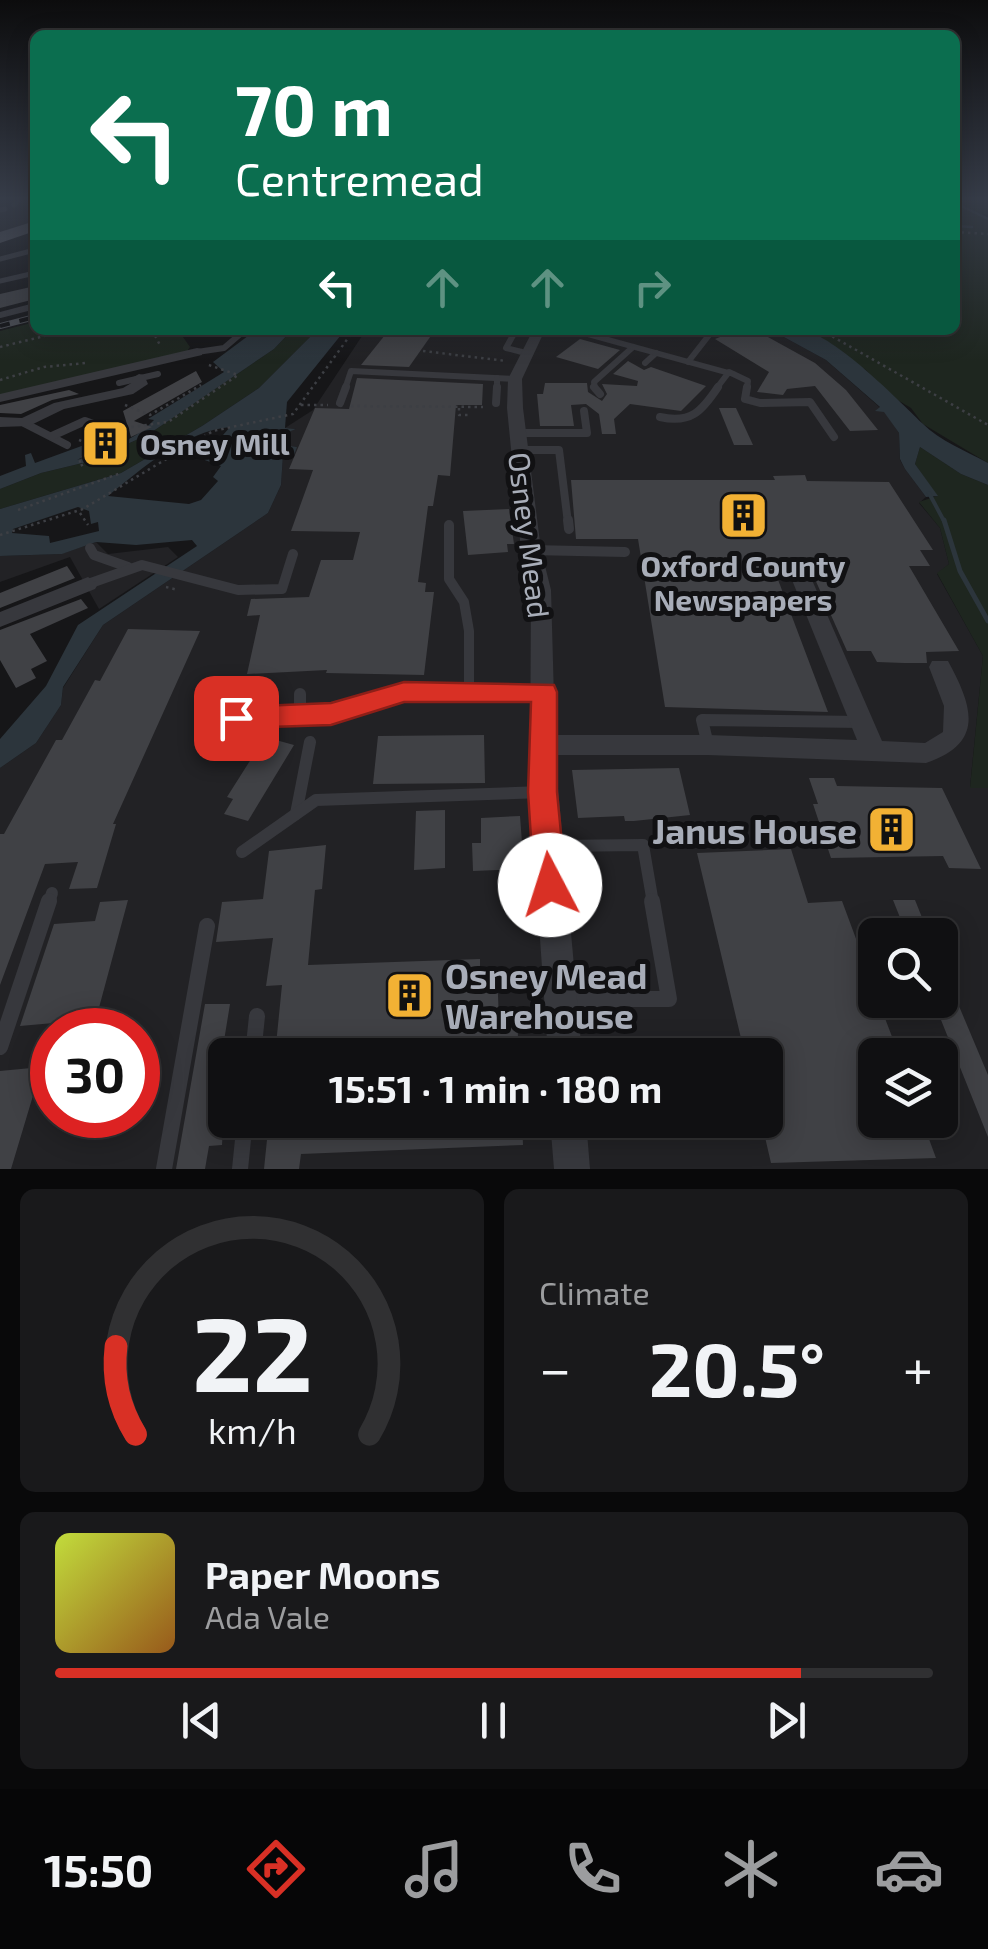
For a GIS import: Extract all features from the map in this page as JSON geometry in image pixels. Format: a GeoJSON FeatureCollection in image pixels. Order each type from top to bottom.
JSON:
{"type":"FeatureCollection","features":[{"type":"Feature","properties":{"kind":"street","name":"Osney Mead"},"geometry":{"type":"LineString","coordinates":[[536,335],[519,365],[512,424],[540,590],[543,792],[564,1038]]}},
{"type":"Feature","properties":{"kind":"street"},"geometry":{"type":"LineString","coordinates":[[587,335],[633,347],[650,358],[729,372]]}},
{"type":"Feature","properties":{"kind":"street"},"geometry":{"type":"LineString","coordinates":[[0,398],[197,352]]}},
{"type":"Feature","properties":{"kind":"street"},"geometry":{"type":"LineString","coordinates":[[0,422],[24,423],[59,406],[128,391],[142,384],[139,378]]}},
{"type":"Feature","properties":{"kind":"street"},"geometry":{"type":"LineString","coordinates":[[802,580],[873,749]]}},
{"type":"Feature","properties":{"kind":"street"},"geometry":{"type":"LineString","coordinates":[[0,620],[88,584]]}},
{"type":"Feature","properties":{"kind":"street"},"geometry":{"type":"LineString","coordinates":[[544,746],[708,744],[926,753],[945,748],[956,736],[956,701],[940,666]]}},
{"type":"Feature","properties":{"kind":"street"},"geometry":{"type":"LineString","coordinates":[[569,1138],[572,1169]]}},
{"type":"Feature","properties":{"kind":"lane"},"geometry":{"type":"LineString","coordinates":[[0,281],[30,274]]}},
{"type":"Feature","properties":{"kind":"lane"},"geometry":{"type":"LineString","coordinates":[[0,316],[30,307]]}},
{"type":"Feature","properties":{"kind":"lane"},"geometry":{"type":"LineString","coordinates":[[197,352],[224,348],[238,335]]}},
{"type":"Feature","properties":{"kind":"lane"},"geometry":{"type":"LineString","coordinates":[[340,402],[351,371],[497,378],[519,365],[506,348],[513,335]]}},
{"type":"Feature","properties":{"kind":"lane"},"geometry":{"type":"LineString","coordinates":[[688,362],[709,335]]}},
{"type":"Feature","properties":{"kind":"lane"},"geometry":{"type":"LineString","coordinates":[[600,394],[595,392],[594,382],[633,347]]}},
{"type":"Feature","properties":{"kind":"lane"},"geometry":{"type":"LineString","coordinates":[[660,417],[678,423],[696,418],[729,372],[748,381],[745,399],[760,403],[810,402],[834,437]]}},
{"type":"Feature","properties":{"kind":"lane"},"geometry":{"type":"LineString","coordinates":[[119,383],[158,374]]}},
{"type":"Feature","properties":{"kind":"lane"},"geometry":{"type":"LineString","coordinates":[[497,378],[512,424],[559,450],[569,529]]}},
{"type":"Feature","properties":{"kind":"lane"},"geometry":{"type":"LineString","coordinates":[[512,424],[586,433],[584,411]]}},
{"type":"Feature","properties":{"kind":"lane"},"geometry":{"type":"LineString","coordinates":[[52,436],[85,421],[112,431]]}},
{"type":"Feature","properties":{"kind":"lane"},"geometry":{"type":"LineString","coordinates":[[24,423],[68,445]]}},
{"type":"Feature","properties":{"kind":"lane"},"geometry":{"type":"LineString","coordinates":[[448,525],[449,579],[461,589],[469,643],[469,692]]}},
{"type":"Feature","properties":{"kind":"lane"},"geometry":{"type":"LineString","coordinates":[[90,548],[94,554],[129,567],[156,567],[238,590],[282,589],[293,554]]}},
{"type":"Feature","properties":{"kind":"lane"},"geometry":{"type":"LineString","coordinates":[[531,550],[625,552]]}},
{"type":"Feature","properties":{"kind":"lane"},"geometry":{"type":"LineString","coordinates":[[88,584],[129,567]]}},
{"type":"Feature","properties":{"kind":"lane"},"geometry":{"type":"LineString","coordinates":[[236,718],[331,714],[404,692],[544,692]]}},
{"type":"Feature","properties":{"kind":"lane"},"geometry":{"type":"LineString","coordinates":[[300,694],[300,715]]}},
{"type":"Feature","properties":{"kind":"lane"},"geometry":{"type":"LineString","coordinates":[[708,744],[702,720],[862,722]]}},
{"type":"Feature","properties":{"kind":"lane"},"geometry":{"type":"LineString","coordinates":[[296,814],[310,742]]}},
{"type":"Feature","properties":{"kind":"lane"},"geometry":{"type":"LineString","coordinates":[[242,852],[316,800],[543,792]]}},
{"type":"Feature","properties":{"kind":"lane"},"geometry":{"type":"LineString","coordinates":[[546,847],[643,845],[669,999],[562,999]]}},
{"type":"Feature","properties":{"kind":"lane"},"geometry":{"type":"LineString","coordinates":[[0,1047],[7,1006],[52,893]]}},
{"type":"Feature","properties":{"kind":"lane"},"geometry":{"type":"LineString","coordinates":[[164,1169],[208,926]]}},
{"type":"Feature","properties":{"kind":"lane"},"geometry":{"type":"LineString","coordinates":[[255,1038],[258,1016]]}},
{"type":"Feature","properties":{"kind":"lane"},"geometry":{"type":"LineString","coordinates":[[240,1169],[243,1138]]}},
{"type":"Feature","properties":{"kind":"path"},"geometry":{"type":"LineString","coordinates":[[0,347],[49,335]]}},
{"type":"Feature","properties":{"kind":"path"},"geometry":{"type":"LineString","coordinates":[[155,335],[163,351]]}},
{"type":"Feature","properties":{"kind":"path"},"geometry":{"type":"LineString","coordinates":[[0,535],[81,510],[213,432],[291,415],[350,335]]}},
{"type":"Feature","properties":{"kind":"path"},"geometry":{"type":"LineString","coordinates":[[830,335],[988,425]]}},
{"type":"Feature","properties":{"kind":"path"},"geometry":{"type":"LineString","coordinates":[[422,352],[519,365]]}},
{"type":"Feature","properties":{"kind":"path"},"geometry":{"type":"LineString","coordinates":[[0,380],[44,367],[94,363]]}},
{"type":"Feature","properties":{"kind":"path"},"geometry":{"type":"LineString","coordinates":[[139,424],[168,422],[238,375],[218,371]]}},
{"type":"Feature","properties":{"kind":"path"},"geometry":{"type":"LineString","coordinates":[[119,403],[150,414],[201,385]]}},
{"type":"Feature","properties":{"kind":"path"},"geometry":{"type":"LineString","coordinates":[[299,405],[459,407],[512,424]]}},
{"type":"Feature","properties":{"kind":"path"},"geometry":{"type":"LineString","coordinates":[[459,407],[459,415],[471,415]]}},
{"type":"Feature","properties":{"kind":"path"},"geometry":{"type":"LineString","coordinates":[[68,445],[77,439],[106,451]]}},
{"type":"Feature","properties":{"kind":"path"},"geometry":{"type":"LineString","coordinates":[[214,462],[234,440]]}},
{"type":"Feature","properties":{"kind":"path"},"geometry":{"type":"LineString","coordinates":[[106,451],[80,466],[80,461],[106,451]]}},
{"type":"Feature","properties":{"kind":"path"},"geometry":{"type":"LineString","coordinates":[[18,510],[121,473]]}},
{"type":"Feature","properties":{"kind":"path"},"geometry":{"type":"LineString","coordinates":[[81,510],[88,525]]}},
{"type":"Feature","properties":{"kind":"path"},"geometry":{"type":"LineString","coordinates":[[166,587],[174,592]]}},
{"type":"Feature","properties":{"kind":"shaded area"},"geometry":{"type":"Polygon","coordinates":[[[960,253],[988,253],[988,463],[923,424],[911,408],[889,395],[866,370],[812,335],[960,335],[960,253]]]}},
{"type":"Feature","properties":{"kind":"shaded area"},"geometry":{"type":"Polygon","coordinates":[[[30,323],[30,335],[182,335],[190,347],[186,353],[0,395],[0,331],[30,323]]]}},
{"type":"Feature","properties":{"kind":"shaded area"},"geometry":{"type":"Polygon","coordinates":[[[249,335],[287,335],[274,349],[149,434],[91,461],[41,473],[0,489],[0,476],[26,466],[25,455],[31,453],[35,463],[87,444],[98,449],[77,460],[137,434],[154,420],[148,419],[224,372],[213,362],[249,335]]]}},
{"type":"Feature","properties":{"kind":"shaded area"},"geometry":{"type":"Polygon","coordinates":[[[287,335],[312,335],[259,388],[121,473],[0,509],[0,489],[41,473],[91,461],[149,434],[274,349],[287,335]]]}},
{"type":"Feature","properties":{"kind":"shaded area"},"geometry":{"type":"Polygon","coordinates":[[[312,335],[341,335],[287,402],[285,428],[296,429],[286,433],[282,445],[297,447],[294,455],[283,455],[281,485],[268,513],[103,625],[63,687],[61,705],[36,743],[0,768],[0,739],[46,686],[78,625],[197,546],[192,540],[136,545],[96,542],[62,554],[0,556],[0,509],[121,473],[259,388],[312,335]],[[230,427],[180,443],[108,496],[189,504],[201,500],[218,481],[213,477],[221,466],[202,459],[230,427]],[[78,507],[13,529],[12,533],[49,536],[50,543],[99,531],[98,522],[91,524],[89,511],[78,507]]]}},
{"type":"Feature","properties":{"kind":"shaded area"},"geometry":{"type":"Polygon","coordinates":[[[363,335],[780,335],[826,360],[885,412],[899,433],[900,460],[926,497],[919,503],[940,528],[949,564],[937,574],[983,656],[970,787],[988,788],[988,1169],[0,1169],[0,768],[36,743],[61,705],[63,688],[103,625],[268,513],[281,485],[283,455],[289,456],[296,447],[282,446],[286,432],[296,429],[285,428],[313,410],[363,335]]]}},
{"type":"Feature","properties":{"kind":"shaded area"},"geometry":{"type":"Polygon","coordinates":[[[780,335],[816,335],[832,344],[929,429],[988,463],[988,485],[961,474],[920,447],[915,464],[938,496],[926,497],[900,459],[899,433],[884,412],[875,411],[880,407],[826,360],[780,335]]]}},
{"type":"Feature","properties":{"kind":"shaded area"},"geometry":{"type":"Polygon","coordinates":[[[920,447],[961,474],[988,485],[988,788],[970,788],[983,656],[937,573],[949,564],[940,528],[919,502],[937,496],[915,464],[920,447]]]}},
{"type":"Feature","properties":{"kind":"shaded area"},"geometry":{"type":"Polygon","coordinates":[[[96,542],[108,554],[168,547],[178,557],[99,609],[70,557],[0,582],[0,556],[61,554],[96,542]]]}},
{"type":"Feature","properties":{"kind":"building"},"geometry":{"type":"Polygon","coordinates":[[[30,287],[30,300],[0,308],[0,294],[30,287]]]}},
{"type":"Feature","properties":{"kind":"building"},"geometry":{"type":"Polygon","coordinates":[[[385,335],[431,335],[409,367],[361,365],[385,335]]]}},
{"type":"Feature","properties":{"kind":"building"},"geometry":{"type":"Polygon","coordinates":[[[725,335],[764,335],[815,363],[846,390],[878,430],[850,431],[815,386],[787,389],[783,395],[757,392],[769,372],[715,339],[725,335]]]}},
{"type":"Feature","properties":{"kind":"building"},"geometry":{"type":"Polygon","coordinates":[[[580,339],[620,350],[598,369],[556,357],[580,339]]]}},
{"type":"Feature","properties":{"kind":"building"},"geometry":{"type":"Polygon","coordinates":[[[628,361],[644,370],[651,367],[706,386],[681,411],[630,404],[614,419],[616,434],[602,434],[599,414],[586,404],[571,405],[574,426],[540,426],[537,394],[543,394],[545,383],[587,383],[588,392],[602,401],[607,394],[602,384],[637,386],[638,381],[613,374],[628,361]]]}},
{"type":"Feature","properties":{"kind":"building"},"geometry":{"type":"Polygon","coordinates":[[[196,371],[202,382],[134,421],[152,427],[131,437],[123,411],[196,371]]]}},
{"type":"Feature","properties":{"kind":"building"},"geometry":{"type":"Polygon","coordinates":[[[357,378],[483,384],[482,405],[456,405],[450,476],[438,475],[433,506],[428,506],[418,582],[426,583],[425,592],[434,592],[424,675],[326,673],[327,670],[247,674],[260,615],[247,616],[251,599],[309,597],[321,560],[353,560],[360,532],[291,531],[313,470],[289,469],[315,408],[349,409],[357,378]]]}},
{"type":"Feature","properties":{"kind":"building"},"geometry":{"type":"Polygon","coordinates":[[[69,390],[79,394],[52,400],[21,414],[0,413],[0,405],[69,390]]]}},
{"type":"Feature","properties":{"kind":"building"},"geometry":{"type":"Polygon","coordinates":[[[719,408],[736,408],[753,445],[734,445],[719,408]]]}},
{"type":"Feature","properties":{"kind":"building"},"geometry":{"type":"Polygon","coordinates":[[[805,475],[807,481],[889,482],[933,550],[920,550],[930,566],[909,566],[959,651],[926,652],[927,663],[904,663],[877,662],[871,651],[847,651],[814,577],[802,569],[774,569],[828,712],[665,707],[638,539],[576,539],[571,480],[775,480],[773,476],[805,475]]]}},
{"type":"Feature","properties":{"kind":"building"},"geometry":{"type":"Polygon","coordinates":[[[509,509],[514,544],[507,544],[508,552],[468,555],[463,511],[509,509]]]}},
{"type":"Feature","properties":{"kind":"building"},"geometry":{"type":"Polygon","coordinates":[[[67,566],[75,578],[0,608],[0,593],[67,566]]]}},
{"type":"Feature","properties":{"kind":"building"},"geometry":{"type":"Polygon","coordinates":[[[81,599],[88,608],[30,634],[47,661],[31,669],[36,678],[16,688],[0,660],[0,630],[81,599]]]}},
{"type":"Feature","properties":{"kind":"building"},"geometry":{"type":"Polygon","coordinates":[[[128,629],[200,631],[113,824],[97,888],[69,889],[78,862],[45,864],[0,985],[0,834],[4,834],[56,740],[62,740],[95,680],[100,681],[128,629]]]}},
{"type":"Feature","properties":{"kind":"building"},"geometry":{"type":"Polygon","coordinates":[[[484,735],[485,783],[373,784],[378,736],[484,735]]]}},
{"type":"Feature","properties":{"kind":"building"},"geometry":{"type":"Polygon","coordinates":[[[265,737],[294,745],[248,821],[224,814],[233,799],[227,797],[265,737]]]}},
{"type":"Feature","properties":{"kind":"building"},"geometry":{"type":"Polygon","coordinates":[[[679,768],[690,815],[634,821],[625,821],[624,816],[578,818],[572,770],[679,768]]]}},
{"type":"Feature","properties":{"kind":"building","name":"Janus House"},"geometry":{"type":"Polygon","coordinates":[[[809,778],[834,778],[837,786],[942,788],[981,869],[949,868],[943,856],[831,858],[813,804],[818,804],[809,778]]]}},
{"type":"Feature","properties":{"kind":"building"},"geometry":{"type":"Polygon","coordinates":[[[445,810],[445,868],[414,870],[416,811],[445,810]]]}},
{"type":"Feature","properties":{"kind":"building"},"geometry":{"type":"Polygon","coordinates":[[[520,816],[524,869],[473,871],[472,843],[481,843],[481,818],[520,816]]]}},
{"type":"Feature","properties":{"kind":"building"},"geometry":{"type":"Polygon","coordinates":[[[326,845],[322,889],[315,890],[308,965],[480,959],[480,971],[497,971],[499,1020],[517,1019],[518,1038],[277,1038],[282,985],[266,986],[273,938],[216,942],[222,902],[263,899],[269,851],[326,845]]]}},
{"type":"Feature","properties":{"kind":"building"},"geometry":{"type":"Polygon","coordinates":[[[791,849],[808,903],[842,901],[858,944],[858,1018],[885,1018],[893,1038],[858,1038],[858,1138],[929,1138],[936,1158],[771,1163],[765,1138],[783,1138],[783,1038],[741,1038],[697,853],[791,849]]]}},
{"type":"Feature","properties":{"kind":"building"},"geometry":{"type":"Polygon","coordinates":[[[128,900],[99,1008],[30,1008],[30,1025],[20,1026],[54,924],[95,921],[100,902],[128,900]]]}},
{"type":"Feature","properties":{"kind":"building"},"geometry":{"type":"Polygon","coordinates":[[[893,900],[915,900],[922,918],[900,918],[893,900]]]}},
{"type":"Feature","properties":{"kind":"building"},"geometry":{"type":"Polygon","coordinates":[[[205,1004],[230,1004],[224,1038],[208,1038],[208,1138],[222,1138],[222,1145],[209,1146],[205,1169],[176,1169],[205,1004]]]}},
{"type":"Feature","properties":{"kind":"building"},"geometry":{"type":"Polygon","coordinates":[[[958,1004],[988,1075],[988,1137],[958,1062],[958,1038],[948,1038],[940,1018],[958,1018],[958,1004]]]}},
{"type":"Feature","properties":{"kind":"building"},"geometry":{"type":"Polygon","coordinates":[[[30,1068],[30,1106],[11,1169],[0,1169],[0,1071],[30,1068]]]}},
{"type":"Feature","properties":{"kind":"building"},"geometry":{"type":"Polygon","coordinates":[[[267,1138],[523,1138],[523,1145],[301,1154],[299,1169],[264,1169],[267,1138]]]}},
{"type":"Feature","properties":{"kind":"waterway"},"geometry":{"type":"LineString","coordinates":[[929,493],[945,523]]}},
{"type":"Feature","properties":{"kind":"waterway"},"geometry":{"type":"LineString","coordinates":[[945,523],[960,571],[988,621]]}},
{"type":"Feature","properties":{"kind":"railway"},"geometry":{"type":"LineString","coordinates":[[0,326],[30,318]]}},
{"type":"Feature","properties":{"kind":"place","name":"Osney Mill"},"geometry":{"type":"Point","coordinates":[105,443]}},
{"type":"Feature","properties":{"kind":"place","name":"Oxford County Newspapers"},"geometry":{"type":"Point","coordinates":[743,516]}},
{"type":"Feature","properties":{"kind":"place","name":"Janus House"},"geometry":{"type":"Point","coordinates":[892,830]}},
{"type":"Feature","properties":{"kind":"place","name":"Osney Mead Warehouse"},"geometry":{"type":"Point","coordinates":[410,995]}},
{"type":"Feature","properties":{"kind":"route"},"geometry":{"type":"LineString","coordinates":[[236,718],[331,714],[404,692],[544,692],[543,792],[550,885]]}}]}
